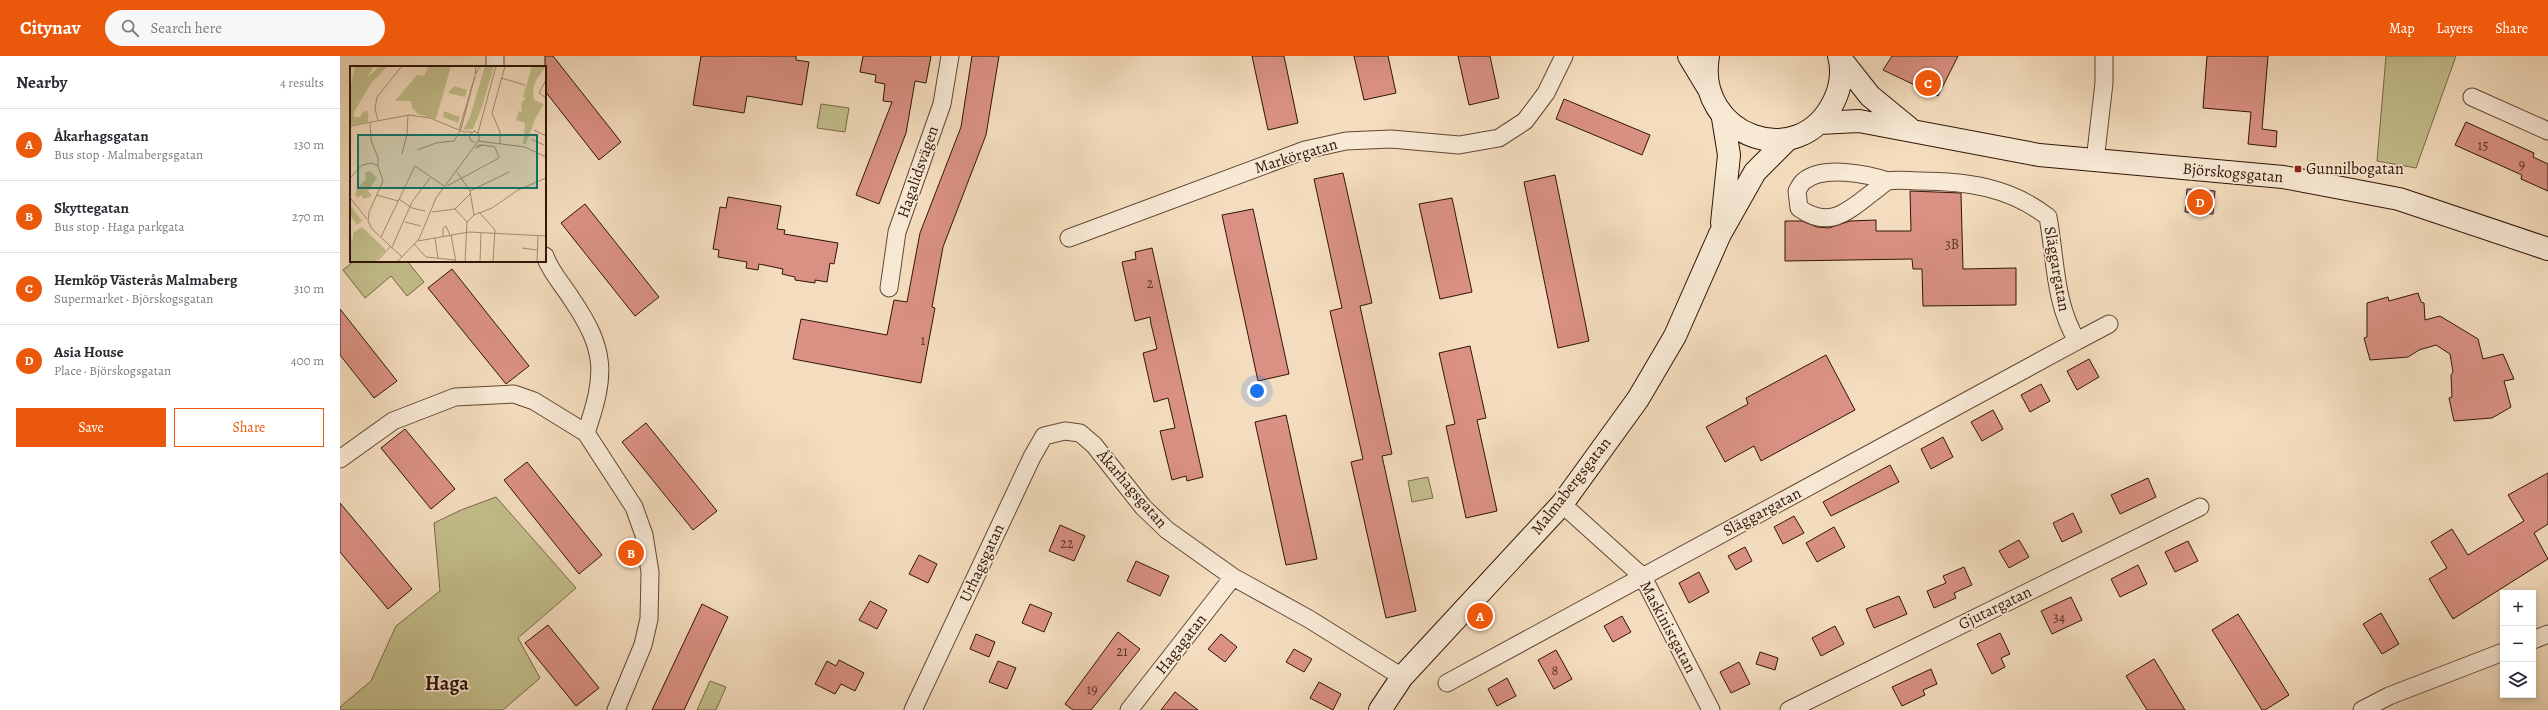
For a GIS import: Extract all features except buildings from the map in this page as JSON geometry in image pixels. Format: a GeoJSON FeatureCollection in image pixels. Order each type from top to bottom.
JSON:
{"type":"FeatureCollection","features":[{"type":"Feature","properties":{"kind":"main road"},"geometry":{"type":"LineString","coordinates":[[1688,56],[1708,87]]}},
{"type":"Feature","properties":{"kind":"main road"},"geometry":{"type":"LineString","coordinates":[[1708,56],[1706,69],[1708,87],[1713,103],[1724,118],[1737,130],[1753,137],[1770,140],[1788,139],[1804,133],[1819,123],[1830,109],[1838,93],[1841,76],[1839,57]]}},
{"type":"Feature","properties":{"kind":"main road","name":"Björskogsgatan"},"geometry":{"type":"LineString","coordinates":[[1839,57],[1870,96],[1911,129]]}},
{"type":"Feature","properties":{"kind":"main road","name":"Malmabergsgatan"},"geometry":{"type":"LineString","coordinates":[[1720,234],[1730,155],[1724,118]]}},
{"type":"Feature","properties":{"kind":"main road","name":"Björskogsgatan"},"geometry":{"type":"LineString","coordinates":[[1819,123],[1859,121],[1911,129],[1985,146],[2095,161],[2283,177],[2399,199],[2548,249]]}},
{"type":"Feature","properties":{"kind":"main road","name":"Malmabergsgatan"},"geometry":{"type":"LineString","coordinates":[[1380,710],[1402,677],[1562,504],[1638,399],[1675,336],[1720,234],[1754,172],[1788,139]]}},
{"type":"Feature","properties":{"kind":"street"},"geometry":{"type":"LineString","coordinates":[[494,56],[495,66]]}},
{"type":"Feature","properties":{"kind":"street","name":"Hagalidsvägen"},"geometry":{"type":"LineString","coordinates":[[889,288],[897,232],[942,104],[950,56]]}},
{"type":"Feature","properties":{"kind":"street","name":"Markörgatan"},"geometry":{"type":"LineString","coordinates":[[1069,238],[1305,150],[1346,141],[1391,139],[1459,145],[1499,138],[1525,121],[1546,93],[1564,56]]}},
{"type":"Feature","properties":{"kind":"street"},"geometry":{"type":"LineString","coordinates":[[2095,161],[2104,56]]}},
{"type":"Feature","properties":{"kind":"street"},"geometry":{"type":"LineString","coordinates":[[2472,97],[2548,131]]}},
{"type":"Feature","properties":{"kind":"street","name":"Släggargatan"},"geometry":{"type":"LineString","coordinates":[[1888,181],[1838,216],[1824,220],[1810,216],[1799,208],[1797,191],[1804,181],[1822,173],[1867,174],[1888,181],[1952,181],[1981,185],[2033,206],[2048,217],[2054,268],[2063,314],[2077,341]]}},
{"type":"Feature","properties":{"kind":"street"},"geometry":{"type":"LineString","coordinates":[[546,258],[595,337],[601,376],[598,398],[586,433]]}},
{"type":"Feature","properties":{"kind":"street","name":"Släggargatan"},"geometry":{"type":"LineString","coordinates":[[1446,684],[2109,324]]}},
{"type":"Feature","properties":{"kind":"street"},"geometry":{"type":"LineString","coordinates":[[340,459],[393,421],[455,397],[514,394],[534,401],[586,433],[634,506],[644,535],[650,572],[651,600],[646,632],[616,710]]}},
{"type":"Feature","properties":{"kind":"street","name":"Åkarhagsgatan"},"geometry":{"type":"LineString","coordinates":[[1065,431],[1080,433],[1089,441],[1143,507],[1167,530],[1233,577],[1309,619],[1402,677]]}},
{"type":"Feature","properties":{"kind":"street","name":"Urhagsgatan"},"geometry":{"type":"LineString","coordinates":[[913,710],[1032,457],[1044,436],[1065,431]]}},
{"type":"Feature","properties":{"kind":"street","name":"Maskinistgatan"},"geometry":{"type":"LineString","coordinates":[[1562,504],[1643,577],[1711,710]]}},
{"type":"Feature","properties":{"kind":"street","name":"Gjutargatan"},"geometry":{"type":"LineString","coordinates":[[1790,710],[2200,506]]}},
{"type":"Feature","properties":{"kind":"street","name":"Hagagatan"},"geometry":{"type":"LineString","coordinates":[[1129,710],[1233,577]]}},
{"type":"Feature","properties":{"kind":"street"},"geometry":{"type":"LineString","coordinates":[[2536,639],[2548,634]]}},
{"type":"Feature","properties":{"kind":"street"},"geometry":{"type":"LineString","coordinates":[[2362,710],[2389,696],[2500,653]]}},
{"type":"Feature","properties":{"kind":"shaded area"},"geometry":{"type":"Polygon","coordinates":[[[2386,56],[2456,56],[2416,168],[2377,161],[2386,56]]]}},
{"type":"Feature","properties":{"kind":"shaded area"},"geometry":{"type":"Polygon","coordinates":[[[821,104],[849,108],[845,132],[817,128],[821,104]]]}},
{"type":"Feature","properties":{"kind":"shaded area"},"geometry":{"type":"Polygon","coordinates":[[[353,262],[408,262],[424,282],[407,296],[391,276],[365,298],[343,270],[353,262]]]}},
{"type":"Feature","properties":{"kind":"shaded area"},"geometry":{"type":"Polygon","coordinates":[[[1428,477],[1433,498],[1412,502],[1408,481],[1428,477]]]}},
{"type":"Feature","properties":{"kind":"shaded area"},"geometry":{"type":"Polygon","coordinates":[[[496,497],[576,588],[518,638],[540,678],[503,710],[340,710],[340,707],[371,681],[396,626],[440,591],[434,523],[461,510],[496,497]]]}},
{"type":"Feature","properties":{"kind":"shaded area"},"geometry":{"type":"Polygon","coordinates":[[[710,681],[726,687],[716,710],[697,710],[710,681]]]}},
{"type":"Feature","properties":{"kind":"place","name":"Hemköp Västerås Malmaberg"},"geometry":{"type":"Point","coordinates":[1928,83]}},
{"type":"Feature","properties":{"kind":"place","name":"Gunnilbogatan"},"geometry":{"type":"Point","coordinates":[2298,169]}},
{"type":"Feature","properties":{"kind":"place","name":"Asia House"},"geometry":{"type":"Point","coordinates":[2200,202]}},
{"type":"Feature","properties":{"kind":"place","name":"Skyttegatan"},"geometry":{"type":"Point","coordinates":[631,553]}},
{"type":"Feature","properties":{"kind":"place","name":"Åkarhagsgatan"},"geometry":{"type":"Point","coordinates":[1480,616]}},
{"type":"Feature","properties":{"kind":"district","name":"Haga"},"geometry":{"type":"Point","coordinates":[447,683]}}]}
